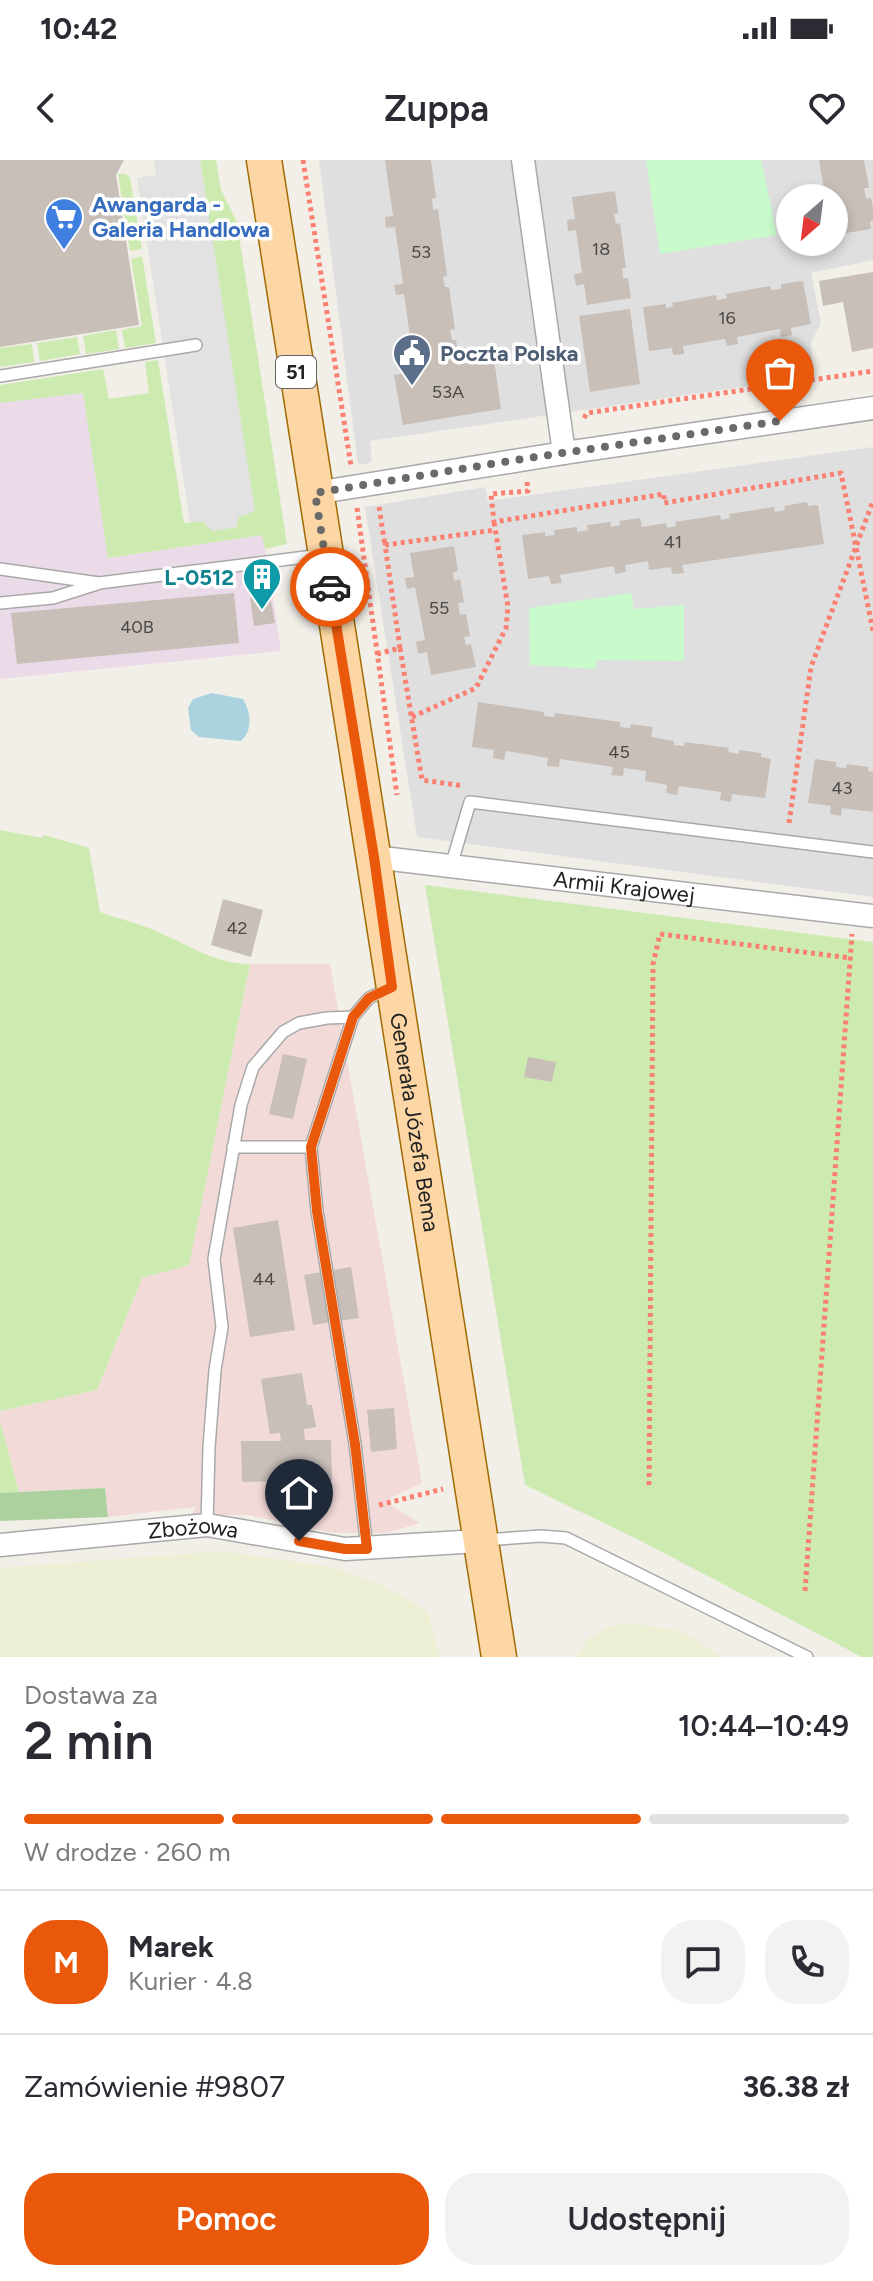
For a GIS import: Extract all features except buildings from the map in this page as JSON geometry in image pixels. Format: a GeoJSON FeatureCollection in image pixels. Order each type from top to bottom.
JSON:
{"type":"FeatureCollection","features":[{"type":"Feature","properties":{"kind":"main road","name":"Generała Józefa Bema"},"geometry":{"type":"LineString","coordinates":[[264,160],[499,1657]]}},
{"type":"Feature","properties":{"kind":"street"},"geometry":{"type":"LineString","coordinates":[[523,160],[564,453]]}},
{"type":"Feature","properties":{"kind":"street"},"geometry":{"type":"LineString","coordinates":[[315,493],[522,459],[873,408]]}},
{"type":"Feature","properties":{"kind":"street","name":"Armii Krajowej"},"geometry":{"type":"LineString","coordinates":[[374,857],[863,914]]}},
{"type":"Feature","properties":{"kind":"street","name":"Zbożowa"},"geometry":{"type":"LineString","coordinates":[[0,1545],[207,1525],[316,1545],[367,1549],[479,1541]]}},
{"type":"Feature","properties":{"kind":"lane"},"geometry":{"type":"LineString","coordinates":[[0,376],[196,345]]}},
{"type":"Feature","properties":{"kind":"lane"},"geometry":{"type":"LineString","coordinates":[[0,603],[53,598],[99,583],[325,554]]}},
{"type":"Feature","properties":{"kind":"lane"},"geometry":{"type":"LineString","coordinates":[[0,569],[99,583]]}},
{"type":"Feature","properties":{"kind":"lane"},"geometry":{"type":"LineString","coordinates":[[451,866],[470,802],[873,852]]}},
{"type":"Feature","properties":{"kind":"lane"},"geometry":{"type":"LineString","coordinates":[[367,1549],[355,1444],[317,1211],[311,1147],[353,1017],[369,998],[392,987]]}},
{"type":"Feature","properties":{"kind":"lane"},"geometry":{"type":"LineString","coordinates":[[207,1525],[209,1447],[222,1327],[214,1259],[241,1105],[253,1067],[283,1032],[299,1023],[353,1017]]}},
{"type":"Feature","properties":{"kind":"lane"},"geometry":{"type":"LineString","coordinates":[[233,1147],[311,1147]]}},
{"type":"Feature","properties":{"kind":"lane"},"geometry":{"type":"LineString","coordinates":[[479,1541],[541,1536],[566,1538],[807,1657]]}},
{"type":"Feature","properties":{"kind":"path"},"geometry":{"type":"LineString","coordinates":[[560,423],[584,418],[587,413],[873,371]]}},
{"type":"Feature","properties":{"kind":"path"},"geometry":{"type":"LineString","coordinates":[[412,717],[476,688],[506,628],[508,607],[491,494],[528,491],[522,459]]}},
{"type":"Feature","properties":{"kind":"path"},"geometry":{"type":"LineString","coordinates":[[385,545],[664,494],[664,503],[841,473],[873,631]]}},
{"type":"Feature","properties":{"kind":"path"},"geometry":{"type":"LineString","coordinates":[[379,501],[422,780],[468,786]]}},
{"type":"Feature","properties":{"kind":"path"},"geometry":{"type":"LineString","coordinates":[[788,828],[811,667],[873,501]]}},
{"type":"Feature","properties":{"kind":"path"},"geometry":{"type":"LineString","coordinates":[[356,504],[367,502]]}},
{"type":"Feature","properties":{"kind":"path"},"geometry":{"type":"LineString","coordinates":[[377,654],[400,648]]}},
{"type":"Feature","properties":{"kind":"path"},"geometry":{"type":"LineString","coordinates":[[805,1591],[851,958],[863,914]]}},
{"type":"Feature","properties":{"kind":"path"},"geometry":{"type":"LineString","coordinates":[[649,1485],[653,964],[660,934],[851,958]]}},
{"type":"Feature","properties":{"kind":"shaded area"},"geometry":{"type":"Polygon","coordinates":[[[154,160],[200,160],[255,511],[238,517],[237,527],[212,531],[205,522],[190,522],[137,178],[156,175],[154,160]]]}},
{"type":"Feature","properties":{"kind":"shaded area"},"geometry":{"type":"Polygon","coordinates":[[[319,160],[873,160],[873,260],[811,273],[821,324],[811,342],[813,374],[804,378],[370,441],[372,460],[358,465],[319,160]]]}},
{"type":"Feature","properties":{"kind":"shaded area"},"geometry":{"type":"Polygon","coordinates":[[[83,392],[109,558],[263,535],[281,651],[0,679],[0,403],[83,392]]]}},
{"type":"Feature","properties":{"kind":"shaded area"},"geometry":{"type":"Polygon","coordinates":[[[873,447],[873,897],[417,837],[365,507],[485,487],[488,501],[873,447]]]}},
{"type":"Feature","properties":{"kind":"shaded area"},"geometry":{"type":"Polygon","coordinates":[[[250,964],[330,964],[422,1483],[390,1498],[392,1506],[420,1523],[386,1533],[333,1533],[249,1515],[192,1515],[195,1507],[108,1517],[105,1488],[19,1492],[0,1421],[0,1411],[97,1390],[142,1278],[189,1265],[250,964]]]}},
{"type":"Feature","properties":{"kind":"green space"},"geometry":{"type":"Polygon","coordinates":[[[200,160],[216,160],[221,190],[237,222],[287,544],[265,549],[262,535],[108,558],[83,393],[0,403],[0,385],[103,369],[109,399],[149,393],[145,362],[158,360],[184,523],[203,521],[212,531],[237,527],[238,517],[254,511],[200,160]]]}},
{"type":"Feature","properties":{"kind":"green space"},"geometry":{"type":"Polygon","coordinates":[[[646,160],[761,160],[776,235],[660,254],[646,160]]]}},
{"type":"Feature","properties":{"kind":"green space"},"geometry":{"type":"Polygon","coordinates":[[[118,174],[126,174],[130,178],[142,249],[130,251],[118,174]]]}},
{"type":"Feature","properties":{"kind":"green space"},"geometry":{"type":"Polygon","coordinates":[[[142,256],[156,343],[125,348],[122,330],[142,326],[131,259],[142,256]]]}},
{"type":"Feature","properties":{"kind":"green space"},"geometry":{"type":"Polygon","coordinates":[[[116,330],[119,349],[86,354],[83,336],[116,330]]]}},
{"type":"Feature","properties":{"kind":"green space"},"geometry":{"type":"Polygon","coordinates":[[[77,337],[80,354],[40,361],[37,343],[77,337]]]}},
{"type":"Feature","properties":{"kind":"green space"},"geometry":{"type":"Polygon","coordinates":[[[32,344],[34,362],[0,367],[0,348],[32,344]]]}},
{"type":"Feature","properties":{"kind":"green space"},"geometry":{"type":"Polygon","coordinates":[[[631,593],[634,609],[684,605],[684,661],[597,660],[596,669],[530,665],[529,608],[631,593]]]}},
{"type":"Feature","properties":{"kind":"green space"},"geometry":{"type":"Polygon","coordinates":[[[0,830],[42,838],[44,835],[89,848],[100,912],[149,928],[210,956],[250,964],[189,1265],[142,1278],[97,1390],[0,1411],[0,830]]]}},
{"type":"Feature","properties":{"kind":"green space"},"geometry":{"type":"Polygon","coordinates":[[[425,885],[873,942],[873,1657],[862,1657],[639,1540],[525,1485],[425,885]]]}},
{"type":"Feature","properties":{"kind":"green space"},"geometry":{"type":"Polygon","coordinates":[[[0,1421],[19,1492],[0,1493],[0,1421]]]}},
{"type":"Feature","properties":{"kind":"green space"},"geometry":{"type":"Polygon","coordinates":[[[105,1488],[108,1517],[0,1521],[0,1493],[105,1488]]]}},
{"type":"Feature","properties":{"kind":"green space"},"geometry":{"type":"Polygon","coordinates":[[[223,1551],[331,1567],[378,1583],[428,1611],[440,1657],[0,1657],[0,1568],[223,1551]]]}},
{"type":"Feature","properties":{"kind":"green space"},"geometry":{"type":"Polygon","coordinates":[[[626,1623],[674,1629],[721,1657],[575,1657],[588,1639],[608,1627],[626,1623]]]}},
{"type":"Feature","properties":{"kind":"water"},"geometry":{"type":"Polygon","coordinates":[[[212,693],[243,699],[250,721],[248,732],[241,741],[199,737],[191,730],[188,708],[193,699],[212,693]]]}},
{"type":"Feature","properties":{"kind":"way so far"},"geometry":{"type":"LineString","coordinates":[[330,587],[315,493],[780,421]]}},
{"type":"Feature","properties":{"kind":"place","name":"Awangarda - Galeria Handlowa"},"geometry":{"type":"Point","coordinates":[64,251]}},
{"type":"Feature","properties":{"kind":"place","name":"Poczta Polska"},"geometry":{"type":"Point","coordinates":[412,387]}},
{"type":"Feature","properties":{"kind":"place","name":"L-0512"},"geometry":{"type":"Point","coordinates":[262,611]}},
{"type":"Feature","properties":{"kind":"route"},"geometry":{"type":"LineString","coordinates":[[299,1541],[345,1549],[367,1549],[355,1444],[317,1211],[311,1147],[353,1017],[369,998],[392,987],[330,587]]}}]}
